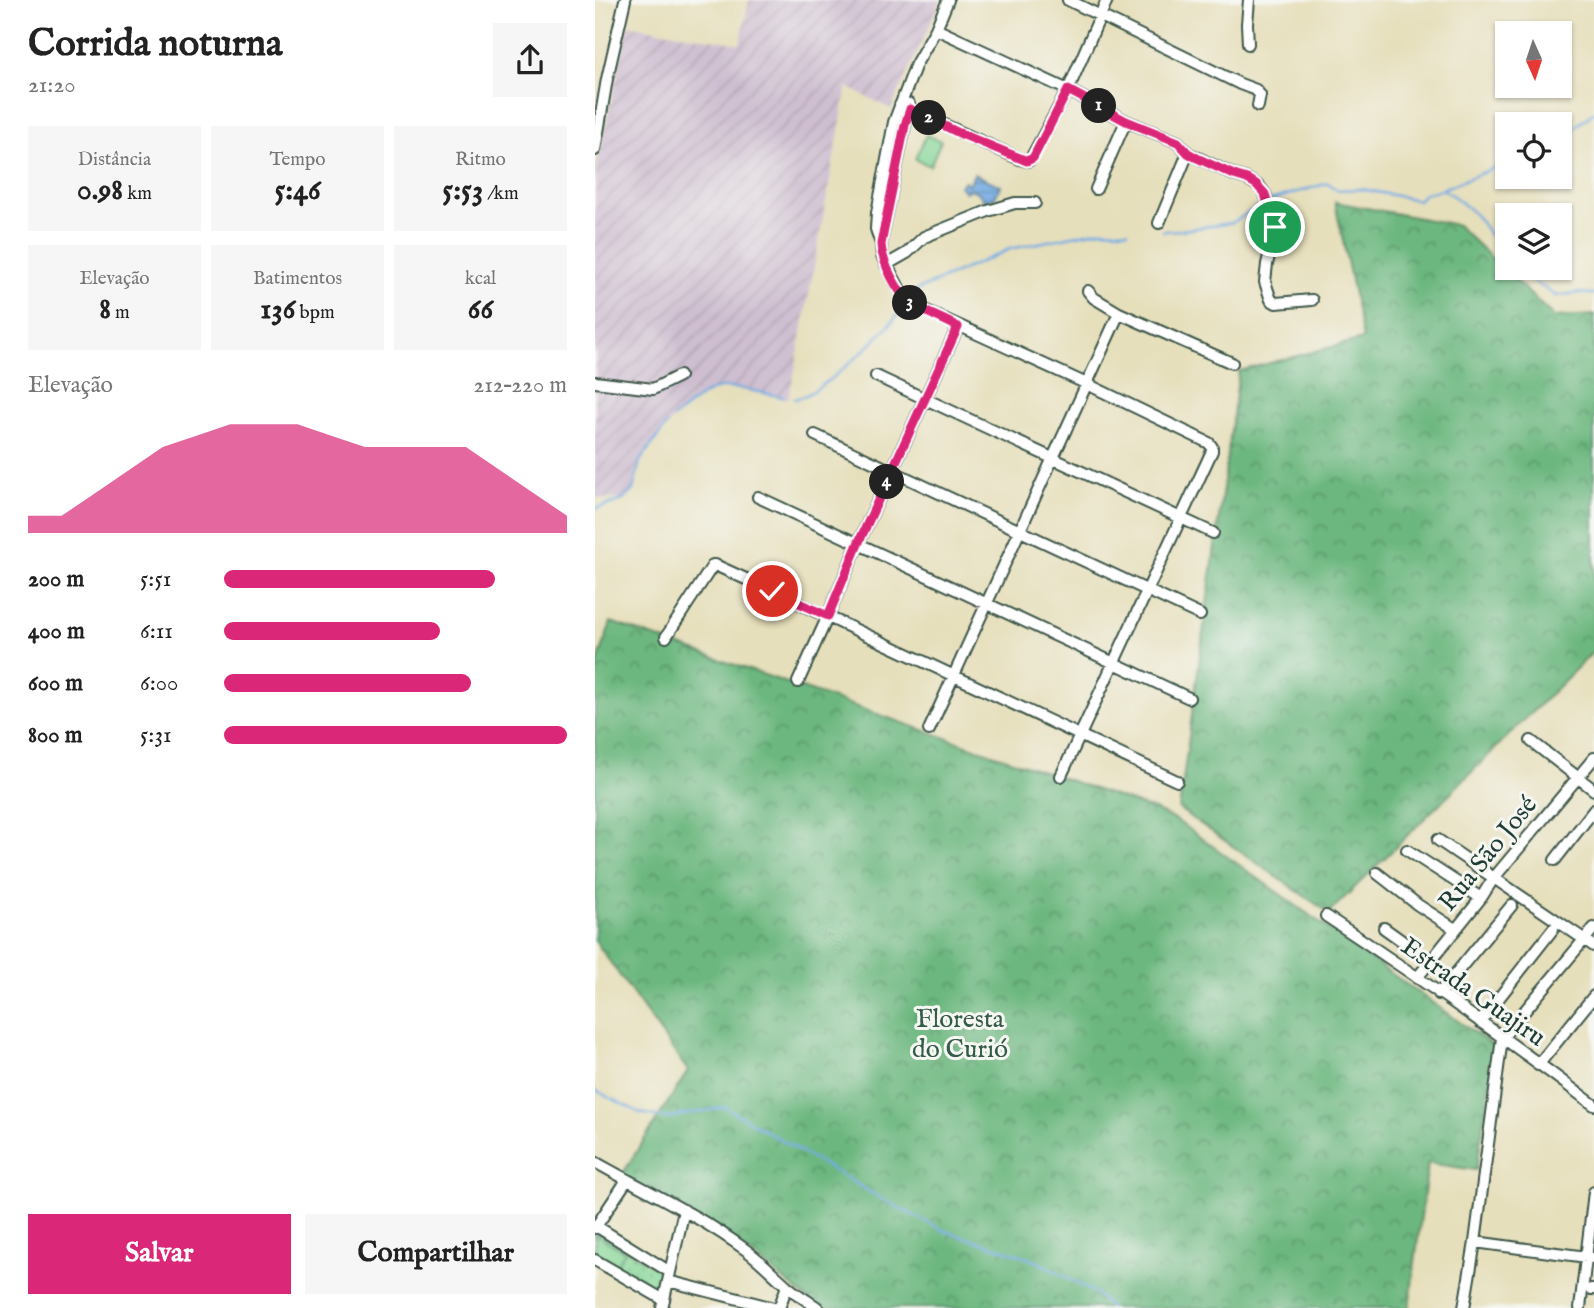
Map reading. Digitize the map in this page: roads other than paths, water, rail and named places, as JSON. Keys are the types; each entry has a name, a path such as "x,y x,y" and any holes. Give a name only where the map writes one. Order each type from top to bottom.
{"street":[{"path":"595,149 625,0"},
{"path":"948,0 936,29 916,64 905,92 905,107 894,122 877,213 876,229 882,256 897,285 911,303 958,327 1087,384 1211,446 1212,451 1061,776"},
{"path":"1068,0 1256,90 1260,95 1258,106"},
{"path":"905,107 1020,159 1027,161 1033,158 1068,90 1107,0"},
{"path":"1248,44 1249,0"},
{"path":"936,29 1068,90 1126,121 1178,142 1188,153 1247,179 1262,189 1275,227 1265,276 1271,300 1276,303 1312,300"},
{"path":"595,77 607,79"},
{"path":"1095,189 1126,121"},
{"path":"1159,223 1188,153"},
{"path":"886,265 907,253 925,237 988,211 1015,203 1035,203"},
{"path":"1088,291 1094,298 1119,313 1232,363"},
{"path":"929,730 1119,313"},
{"path":"798,682 958,327"},
{"path":"595,382 653,389 678,376"},
{"path":"876,376 1213,533"},
{"path":"815,435 1201,615"},
{"path":"758,497 1189,698"},
{"path":"666,637 713,565 828,616 1177,781"},
{"path":"1531,741 1594,790"},
{"name":"Rua São José","path":"1417,978 1493,879 1594,758"},
{"path":"1555,860 1594,810"},
{"path":"1438,840 1589,942"},
{"path":"1407,850 1481,898"},
{"path":"1377,873 1455,929"},
{"path":"1439,994 1512,905"},
{"name":"Estrada Guajiru","path":"1326,916 1480,1021 1594,1105"},
{"path":"1384,928 1430,961"},
{"path":"1464,1308 1503,1038 1524,1010 1589,942 1594,928"},
{"path":"1480,1021 1553,929"},
{"path":"1538,1065 1594,996"},
{"path":"595,1163 684,1210 746,1249 787,1286 818,1308"},
{"path":"627,1180 595,1227 669,1277 777,1308 787,1286"},
{"path":"1580,1308 1590,1258 1594,1192"},
{"path":"595,1260 663,1304 684,1210"},
{"path":"1475,1242 1590,1258"}],"water":[{"path":"974,174 1001,186 994,198 984,201 979,193 971,189 965,192 960,186 965,181 969,185"}],"waterway":[{"path":"1572,130 1594,112"},
{"path":"1271,200 1328,183 1337,190 1361,189 1418,200 1424,194 1495,168"},
{"path":"1442,189 1469,209 1495,241"},
{"path":"1163,231 1232,223 1265,202"},
{"path":"915,291 1010,249 1101,230 1128,231"},
{"path":"1532,280 1556,296 1594,294"},
{"path":"794,399 818,388 863,351 899,313 904,302"},
{"path":"673,418 698,398 715,389 739,389 783,397"},
{"path":"595,509 623,500 633,490 640,461 667,424"},
{"path":"595,1090 640,1113 667,1118 725,1107 887,1202 945,1231 1040,1263 1095,1293 1110,1308"}],"park label":[{"name":"Floresta do Curió","path":"960,1033"}]}
